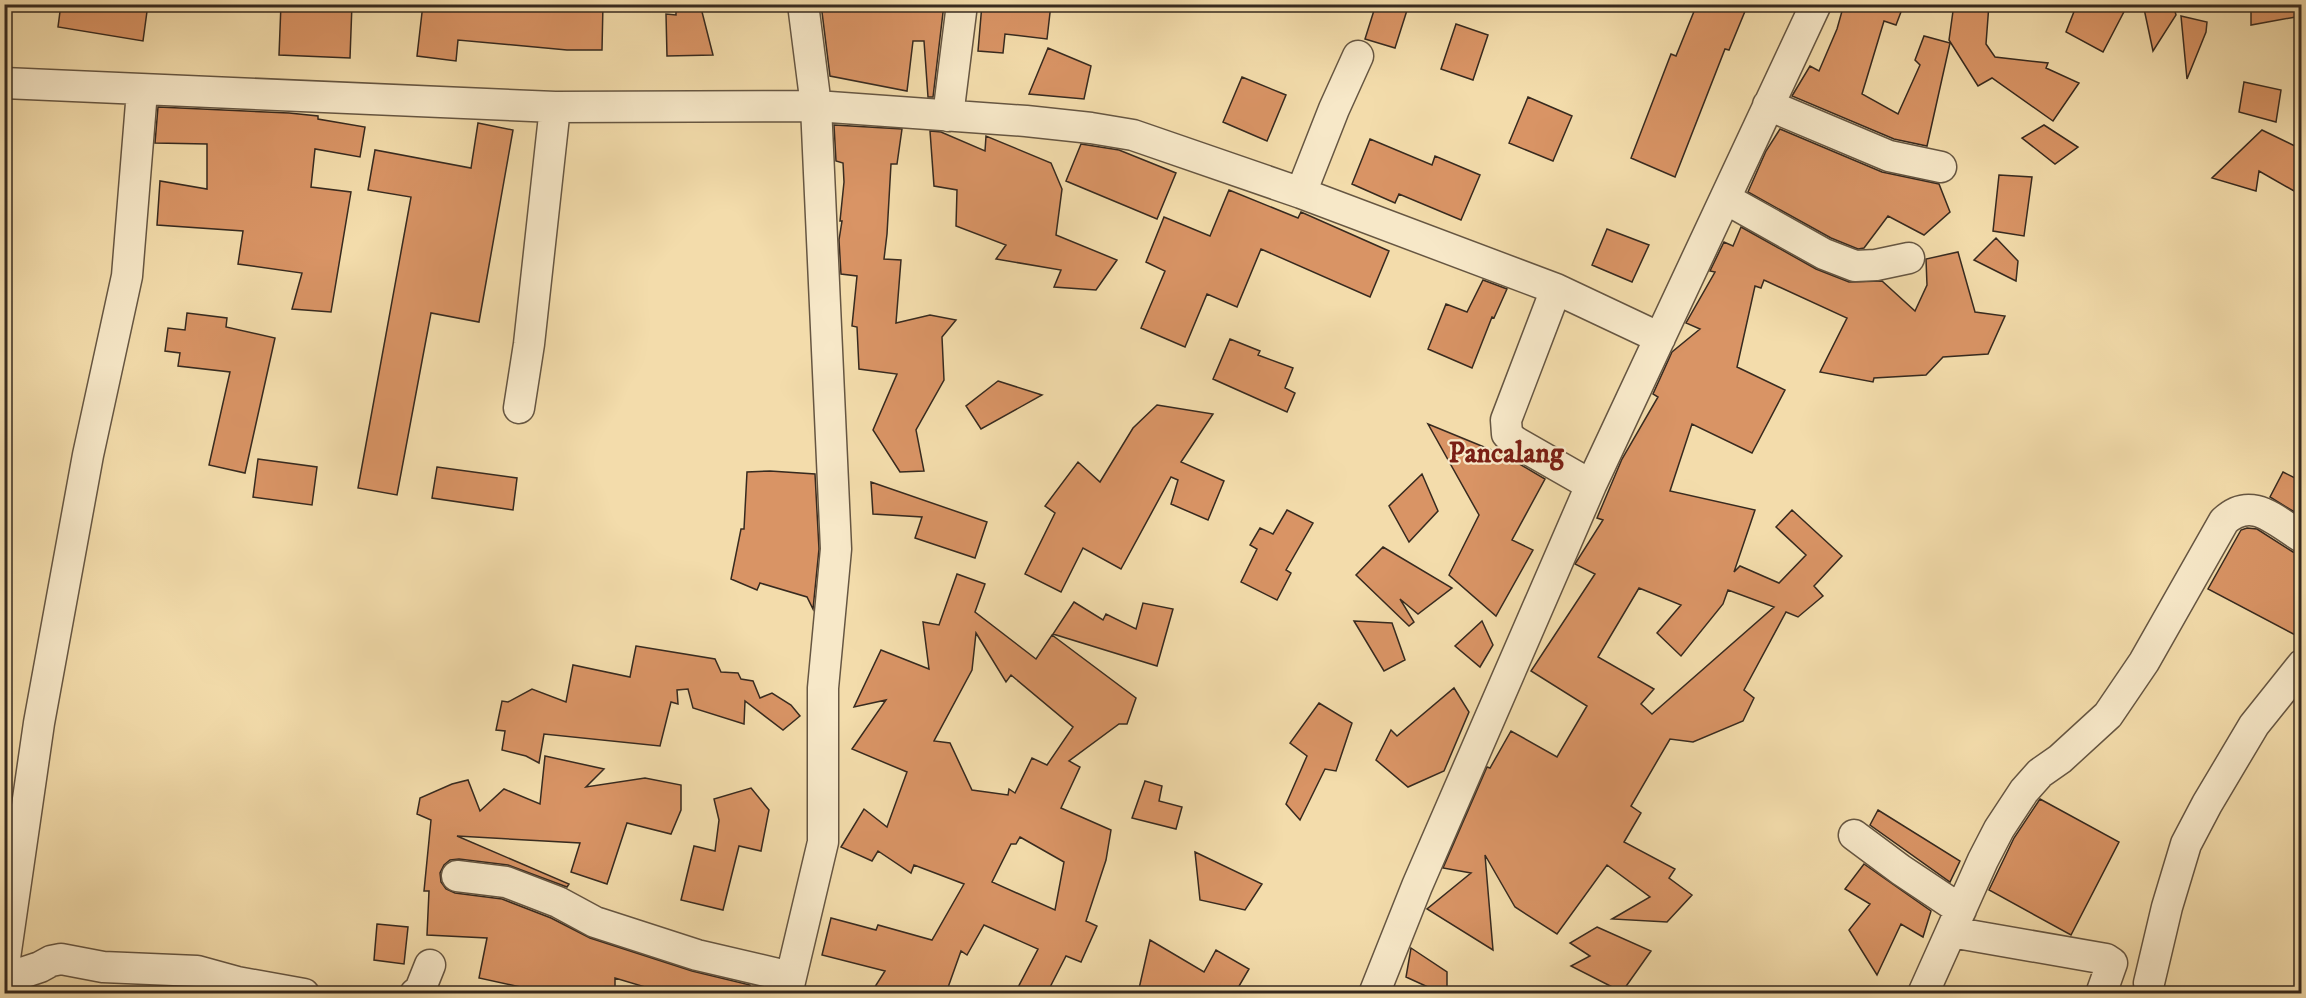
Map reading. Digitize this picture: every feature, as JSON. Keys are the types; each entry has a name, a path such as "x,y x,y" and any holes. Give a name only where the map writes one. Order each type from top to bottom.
{"street":[{"path":"457,876 506,882 558,902 595,921 789,985 823,842 823,688 836,549 816,106 803,4"},
{"path":"948,116 962,4"},
{"path":"1374,993 1417,886 1591,484 1816,4"},
{"path":"1301,193 1358,56"},
{"path":"4,83 142,91 555,107 816,106 1026,121 1133,135 1301,193 1556,289 1660,338"},
{"path":"4,965 39,723 88,455 127,276 142,91"},
{"path":"1768,105 1889,156 1941,167"},
{"path":"519,408 529,344 555,107"},
{"path":"1726,199 1824,254 1855,266 1876,266 1909,258"},
{"path":"1556,289 1506,420 1507,434 1514,441 1591,484"},
{"path":"1923,993 1983,860 2024,791 2040,773 2060,759 2108,715 2144,662 2224,521 2233,512 2246,508 2257,510 2301,537"},
{"path":"1854,835 1900,870 1956,921 2106,958 2157,988 2167,907 2186,844 2254,725 2301,665"},
{"path":"4,979 62,959 103,967 196,970 237,982 304,993"},
{"path":"2101,993 2112,963"},
{"path":"415,993 420,990 430,965"}],"building":[{"path":"61,4 148,4 143,41 58,27"},
{"path":"281,4 352,4 350,58 279,55"},
{"path":"423,4 603,4 602,50 567,50 458,40 456,61 417,56"},
{"path":"676,4 700,4 713,55 667,56 666,14 676,15"},
{"path":"821,4 944,4 933,97 928,97 924,41 913,41 907,91 830,76"},
{"path":"982,4 1051,4 1047,39 1005,34 1003,53 978,51"},
{"path":"1376,4 1409,4 1395,48 1365,39"},
{"path":"1697,4 1748,4 1729,50 1725,49 1675,177 1631,158 1671,54 1676,56"},
{"path":"1844,4 1904,4 1896,25 1884,21 1862,94 1898,114 1920,65 1915,60 1924,36 1950,43 1927,146 1894,139 1792,96 1810,66 1819,71 1837,29"},
{"path":"1954,4 1989,4 1986,44 1995,57 2048,63 2046,68 2079,83 2053,121 1992,78 1978,86 1949,40"},
{"path":"2077,4 2128,4 2103,52 2066,32"},
{"path":"2143,4 2173,4 2176,15 2153,51"},
{"path":"2251,4 2301,4 2301,16 2251,25"},
{"path":"2181,16 2207,22 2206,32 2187,79"},
{"path":"1456,24 1488,35 1473,80 1441,69"},
{"path":"1048,48 1091,66 1084,99 1029,94"},
{"path":"1242,77 1286,95 1267,141 1223,122"},
{"path":"2244,82 2281,90 2276,122 2239,112"},
{"path":"1528,97 1572,116 1553,161 1509,143"},
{"path":"158,107 289,113 318,116 318,119 365,127 360,157 315,149 311,187 351,192 331,312 292,309 302,273 238,264 243,231 157,225 160,181 207,189 207,144 155,143"},
{"path":"478,123 513,130 479,322 431,313 397,495 358,488 411,197 368,190 375,150 471,168"},
{"path":"834,125 902,129 897,164 891,164 884,259 901,260 896,323 930,315 956,320 942,337 944,380 916,430 924,471 900,472 873,430 897,374 859,369 857,327 852,326 857,276 841,274 839,240 844,182 843,163 836,161"},
{"path":"2044,125 2078,147 2055,164 2022,138"},
{"path":"1780,129 1882,172 1939,184 1950,212 1924,235 1888,216 1864,248 1858,249 1831,238 1748,192 1766,151"},
{"path":"2262,130 2301,149 2301,195 2259,171 2256,191 2212,178"},
{"path":"930,131 941,132 985,151 986,136 1051,163 1062,189 1056,235 1117,260 1096,290 1054,287 1061,270 996,259 1006,245 956,226 957,190 934,186"},
{"path":"1370,139 1432,165 1435,156 1480,175 1461,220 1399,194 1395,203 1352,184"},
{"path":"1081,144 1119,150 1176,173 1157,219 1066,181"},
{"path":"1999,175 2032,177 2024,236 1993,231"},
{"path":"1229,190 1298,218 1301,212 1389,251 1370,297 1261,249 1237,307 1207,294 1185,347 1141,328 1165,271 1146,262 1164,217 1210,236"},
{"path":"1741,227 1816,269 1849,282 1882,281 1915,311 1927,285 1926,259 1958,252 1975,312 2005,316 1988,354 1943,357 1926,375 1874,378 1873,382 1820,372 1847,318 1764,280 1761,288 1755,286 1737,367 1785,390 1752,453 1692,424 1670,491 1755,510 1734,572 1740,566 1779,583 1806,555 1776,527 1792,510 1842,556 1814,586 1823,596 1798,617 1786,612 1744,690 1754,698 1743,721 1693,742 1670,739 1631,806 1641,813 1624,842 1675,869 1669,878 1692,895 1667,922 1612,919 1650,897 1607,865 1557,934 1515,907 1485,855 1493,950 1427,909 1471,873 1443,868 1487,767 1490,768 1511,731 1557,757 1587,706 1531,671 1595,574 1575,564 1603,520 1597,518 1622,459 1658,397 1653,394 1672,352 1700,329 1686,323 1715,272 1710,271 1724,242 1733,246","holes":["1639,588 1681,605 1657,633 1681,656 1723,604 1728,590 1774,607 1652,714 1641,704 1654,689 1598,657"]},
{"path":"1607,229 1649,245 1632,282 1592,265"},
{"path":"1996,238 2018,261 2016,281 1974,260"},
{"path":"1483,280 1507,289 1494,318 1492,317 1472,368 1428,349 1446,304 1467,312"},
{"path":"187,313 227,318 226,327 275,338 245,473 209,465 230,372 178,366 180,353 165,351 168,328 185,330"},
{"path":"1230,339 1260,351 1258,355 1293,368 1285,388 1295,393 1287,412 1213,379"},
{"path":"998,381 1042,395 981,429 966,406"},
{"path":"1157,405 1213,414 1181,462 1224,481 1208,520 1171,504 1178,480 1171,477 1121,569 1083,548 1061,592 1025,574 1055,513 1045,506 1078,462 1100,482 1133,428"},
{"path":"1428,424 1506,456 1545,479 1512,540 1533,550 1496,616 1449,575 1479,515"},
{"path":"258,459 317,467 312,505 253,497"},
{"path":"437,467 517,478 513,510 432,498"},
{"path":"747,472 815,474 819,549 813,609 807,597 760,583 757,590 731,579 741,529 744,529"},
{"path":"2283,472 2301,481 2301,516 2270,497"},
{"path":"1422,474 1438,511 1409,542 1389,506"},
{"path":"871,482 987,522 975,558 915,538 922,517 873,514"},
{"path":"1287,510 1313,523 1286,570 1291,573 1277,600 1241,582 1257,549 1250,545 1260,528 1273,534"},
{"path":"2257,529 2293,552 2301,554 2301,638 2208,589 2241,530"},
{"path":"1383,547 1452,588 1418,614 1400,599 1414,622 1409,626 1356,575"},
{"path":"957,574 985,584 975,612 1036,659 1052,635 1136,698 1127,724 1119,724 1069,761 1080,767 1061,808 1111,830 1106,860 1086,921 1097,926 1081,962 1066,956 1047,993 1015,993 1038,949 984,925 967,955 961,951 946,993 871,993 885,971 822,955 831,918 876,930 878,925 932,940 964,884 914,865 911,873 878,851 872,861 841,847 864,809 887,827 907,772 852,749 886,700 854,707 881,650 929,669 923,622 939,625","holes":["976,633 1006,682 1011,675 1073,727 1047,765 1032,758 1015,793 1009,789 1008,795 972,790 950,743 934,741 972,670","1020,837 1064,862 1055,910 992,882 1011,844 1016,844"]},
{"path":"1074,602 1103,620 1106,614 1136,629 1143,603 1173,609 1157,666 1053,634"},
{"path":"1354,621 1392,623 1405,660 1384,671"},
{"path":"1482,621 1493,645 1480,667 1455,646"},
{"path":"636,646 715,659 721,672 738,673 741,679 753,681 760,698 772,693 791,705 800,716 783,730 745,701 744,724 693,708 688,689 677,690 678,704 671,702 660,746 544,734 539,763 526,756 502,750 505,731 496,730 502,701 508,702 532,689 566,702 573,665 630,677"},
{"path":"1454,688 1469,712 1444,771 1408,787 1376,760 1391,730 1397,736"},
{"path":"1319,703 1352,723 1336,771 1325,769 1300,820 1286,804 1307,756 1290,743"},
{"path":"545,756 604,769 586,787 645,778 681,785 681,810 671,834 627,823 607,884 571,872 580,843 457,836 569,884 567,887 508,865 459,859 450,860 440,873 441,882 446,889 455,893 502,899 551,918 590,938 692,971 750,985 749,993 653,993 652,989 615,978 615,993 556,993 535,988 534,990 479,978 487,938 427,935 429,891 424,891 431,820 417,814 420,798 452,784 468,780 480,811 504,789 540,804"},
{"path":"1145,781 1162,786 1159,801 1182,807 1176,829 1132,818"},
{"path":"751,788 769,810 761,851 739,846 723,910 681,900 694,846 715,851 719,820 714,799"},
{"path":"2040,799 2119,842 2071,935 1989,890 2014,838"},
{"path":"1878,810 1960,861 1950,882 1870,825"},
{"path":"1195,852 1262,884 1245,910 1200,900"},
{"path":"1864,864 1931,911 1923,937 1901,924 1877,975 1849,930 1870,904 1845,889"},
{"path":"377,924 408,927 404,964 374,960"},
{"path":"1597,927 1651,951 1622,992 1571,966 1590,956 1570,943"},
{"path":"1150,940 1204,972 1216,950 1249,969 1235,993 1138,993"},
{"path":"1411,948 1447,972 1447,993 1441,993 1406,977"}],"district":[{"name":"Pancalang","path":"1506,452"}]}
